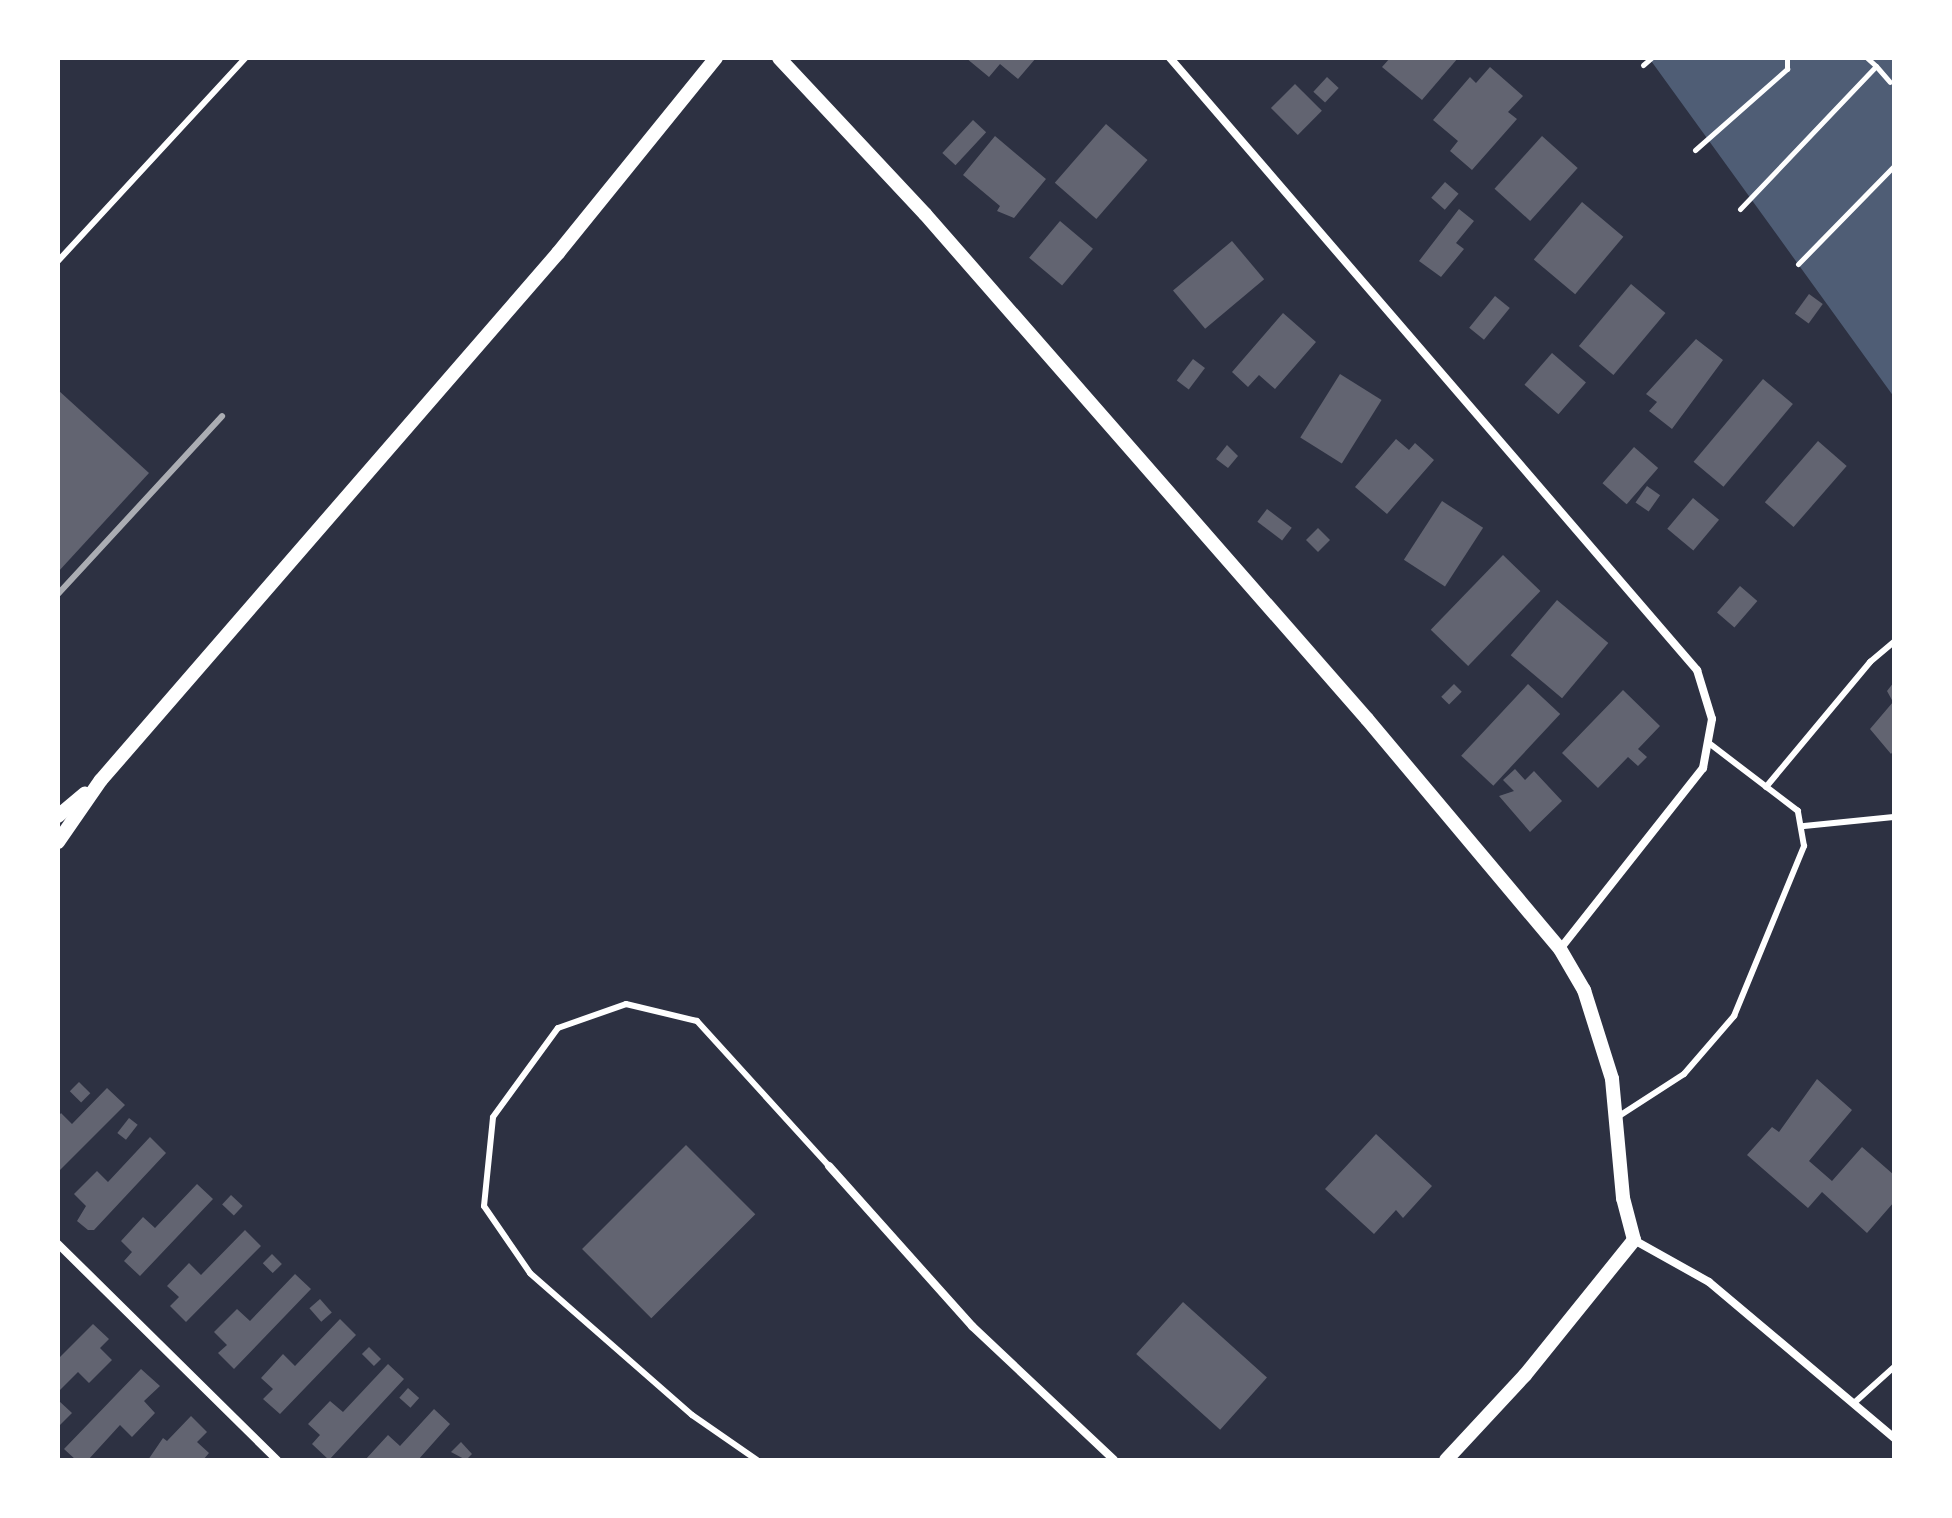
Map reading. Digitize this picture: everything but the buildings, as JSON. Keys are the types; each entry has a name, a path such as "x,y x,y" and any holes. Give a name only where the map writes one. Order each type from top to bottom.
{"street":[{"path":"58,842 101,780 558,253 716,58"},
{"path":"779,58 1122,438 1560,949 1596,1020 1612,1079 1623,1198 1634,1240 1709,1282 1894,1438"},
{"path":"1170,58 1684,649 1706,692 1710,744 1689,791 1560,949"},
{"path":"58,816 101,780"},
{"path":"829,1166 972,1326 1114,1460"},
{"path":"1446,1460 1525,1375 1634,1240"},
{"path":"58,1244 277,1460"}],"lane":[{"path":"58,261 245,58"},
{"path":"1766,787 1870,662 1894,642"},
{"path":"1616,1118 1684,1074 1734,1016 1804,846 1804,826 1798,811 1710,744"},
{"path":"1804,826 1894,817"},
{"path":"757,1460 692,1415 530,1273 484,1206 493,1117 558,1028 626,1004 697,1021 829,1166"},
{"path":"1854,1403 1894,1367"}],"path":[{"path":"1643,65 1651,58"},
{"path":"1695,150 1787,69 1787,58"},
{"path":"1867,58 1890,82"},
{"path":"1740,209 1876,66"},
{"path":"1798,264 1894,166"}],"water":[{"path":"1649,58 1894,58 1894,397 1798,264"}],"railway":[{"path":"58,594 222,416"}]}
